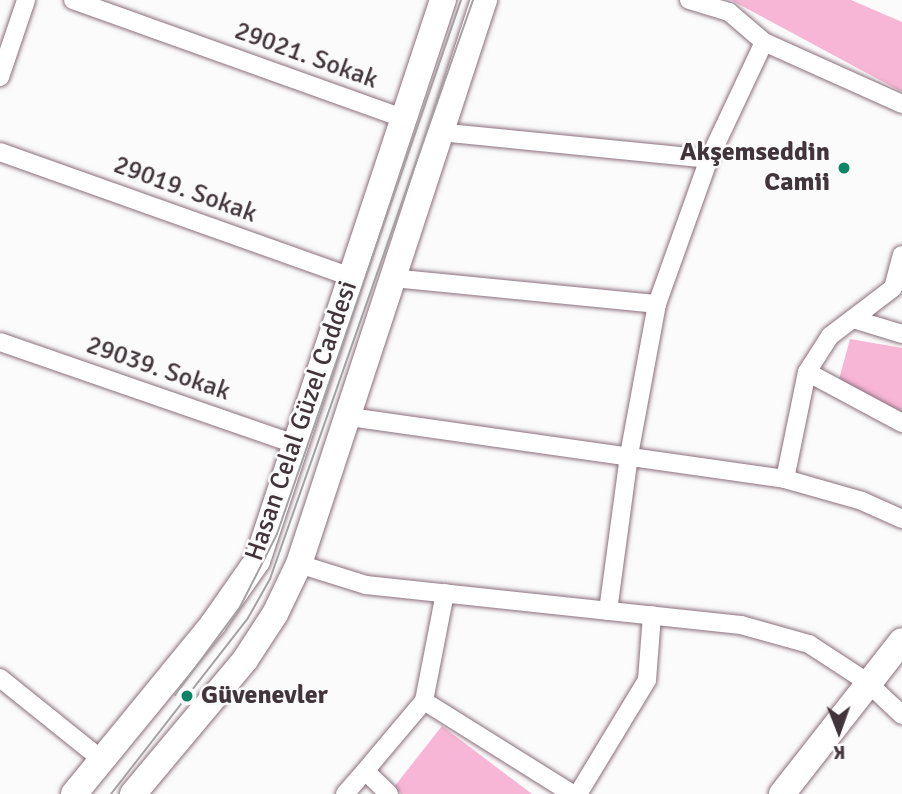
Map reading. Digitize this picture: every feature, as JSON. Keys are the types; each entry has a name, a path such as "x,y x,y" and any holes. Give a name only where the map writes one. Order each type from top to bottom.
{"main road":[{"name":"Hasan Celal Güzel Caddesi","path":"74,794 213,624 257,561 298,445 402,118 443,0"},
{"name":"Hasan Celal Güzel Caddesi","path":"133,794 245,660 275,614 299,564 350,417 392,278 484,0"},
{"path":"782,794 902,640"}],"street":[{"path":"0,77 26,0"},
{"name":"29021. Sokak","path":"73,0 402,118"},
{"path":"689,0 729,12 764,42 902,104"},
{"path":"608,611 629,455 657,304 709,159 764,42"},
{"path":"439,132 709,159"},
{"name":"29019. Sokak","path":"0,152 352,277"},
{"path":"785,479 807,372 830,336 893,288 902,256"},
{"path":"392,278 657,304"},
{"path":"853,319 902,334"},
{"name":"29039. Sokak","path":"0,342 298,445"},
{"path":"807,372 902,423"},
{"path":"350,417 785,479 862,501 902,519"},
{"path":"299,564 366,584 741,625 809,644 867,682 902,715"},
{"path":"345,794 424,701 445,593"},
{"path":"578,794 647,680 652,615"},
{"path":"0,678 103,760"},
{"path":"424,701 572,794"},
{"path":"365,771 389,794"}],"shaded area":[{"path":"731,0 851,0 902,22 902,92"},
{"path":"850,339 902,348 902,415 838,383"},
{"path":"442,726 532,794 401,794 394,787"}],"tram line":[{"path":"175,695 240,607 277,534 461,0"},
{"path":"111,794 248,618 270,579 473,0"}],"place":[{"name":"Akşemseddin Camii","path":"844,168"},
{"name":"Güvenevler","path":"187,696"}]}
